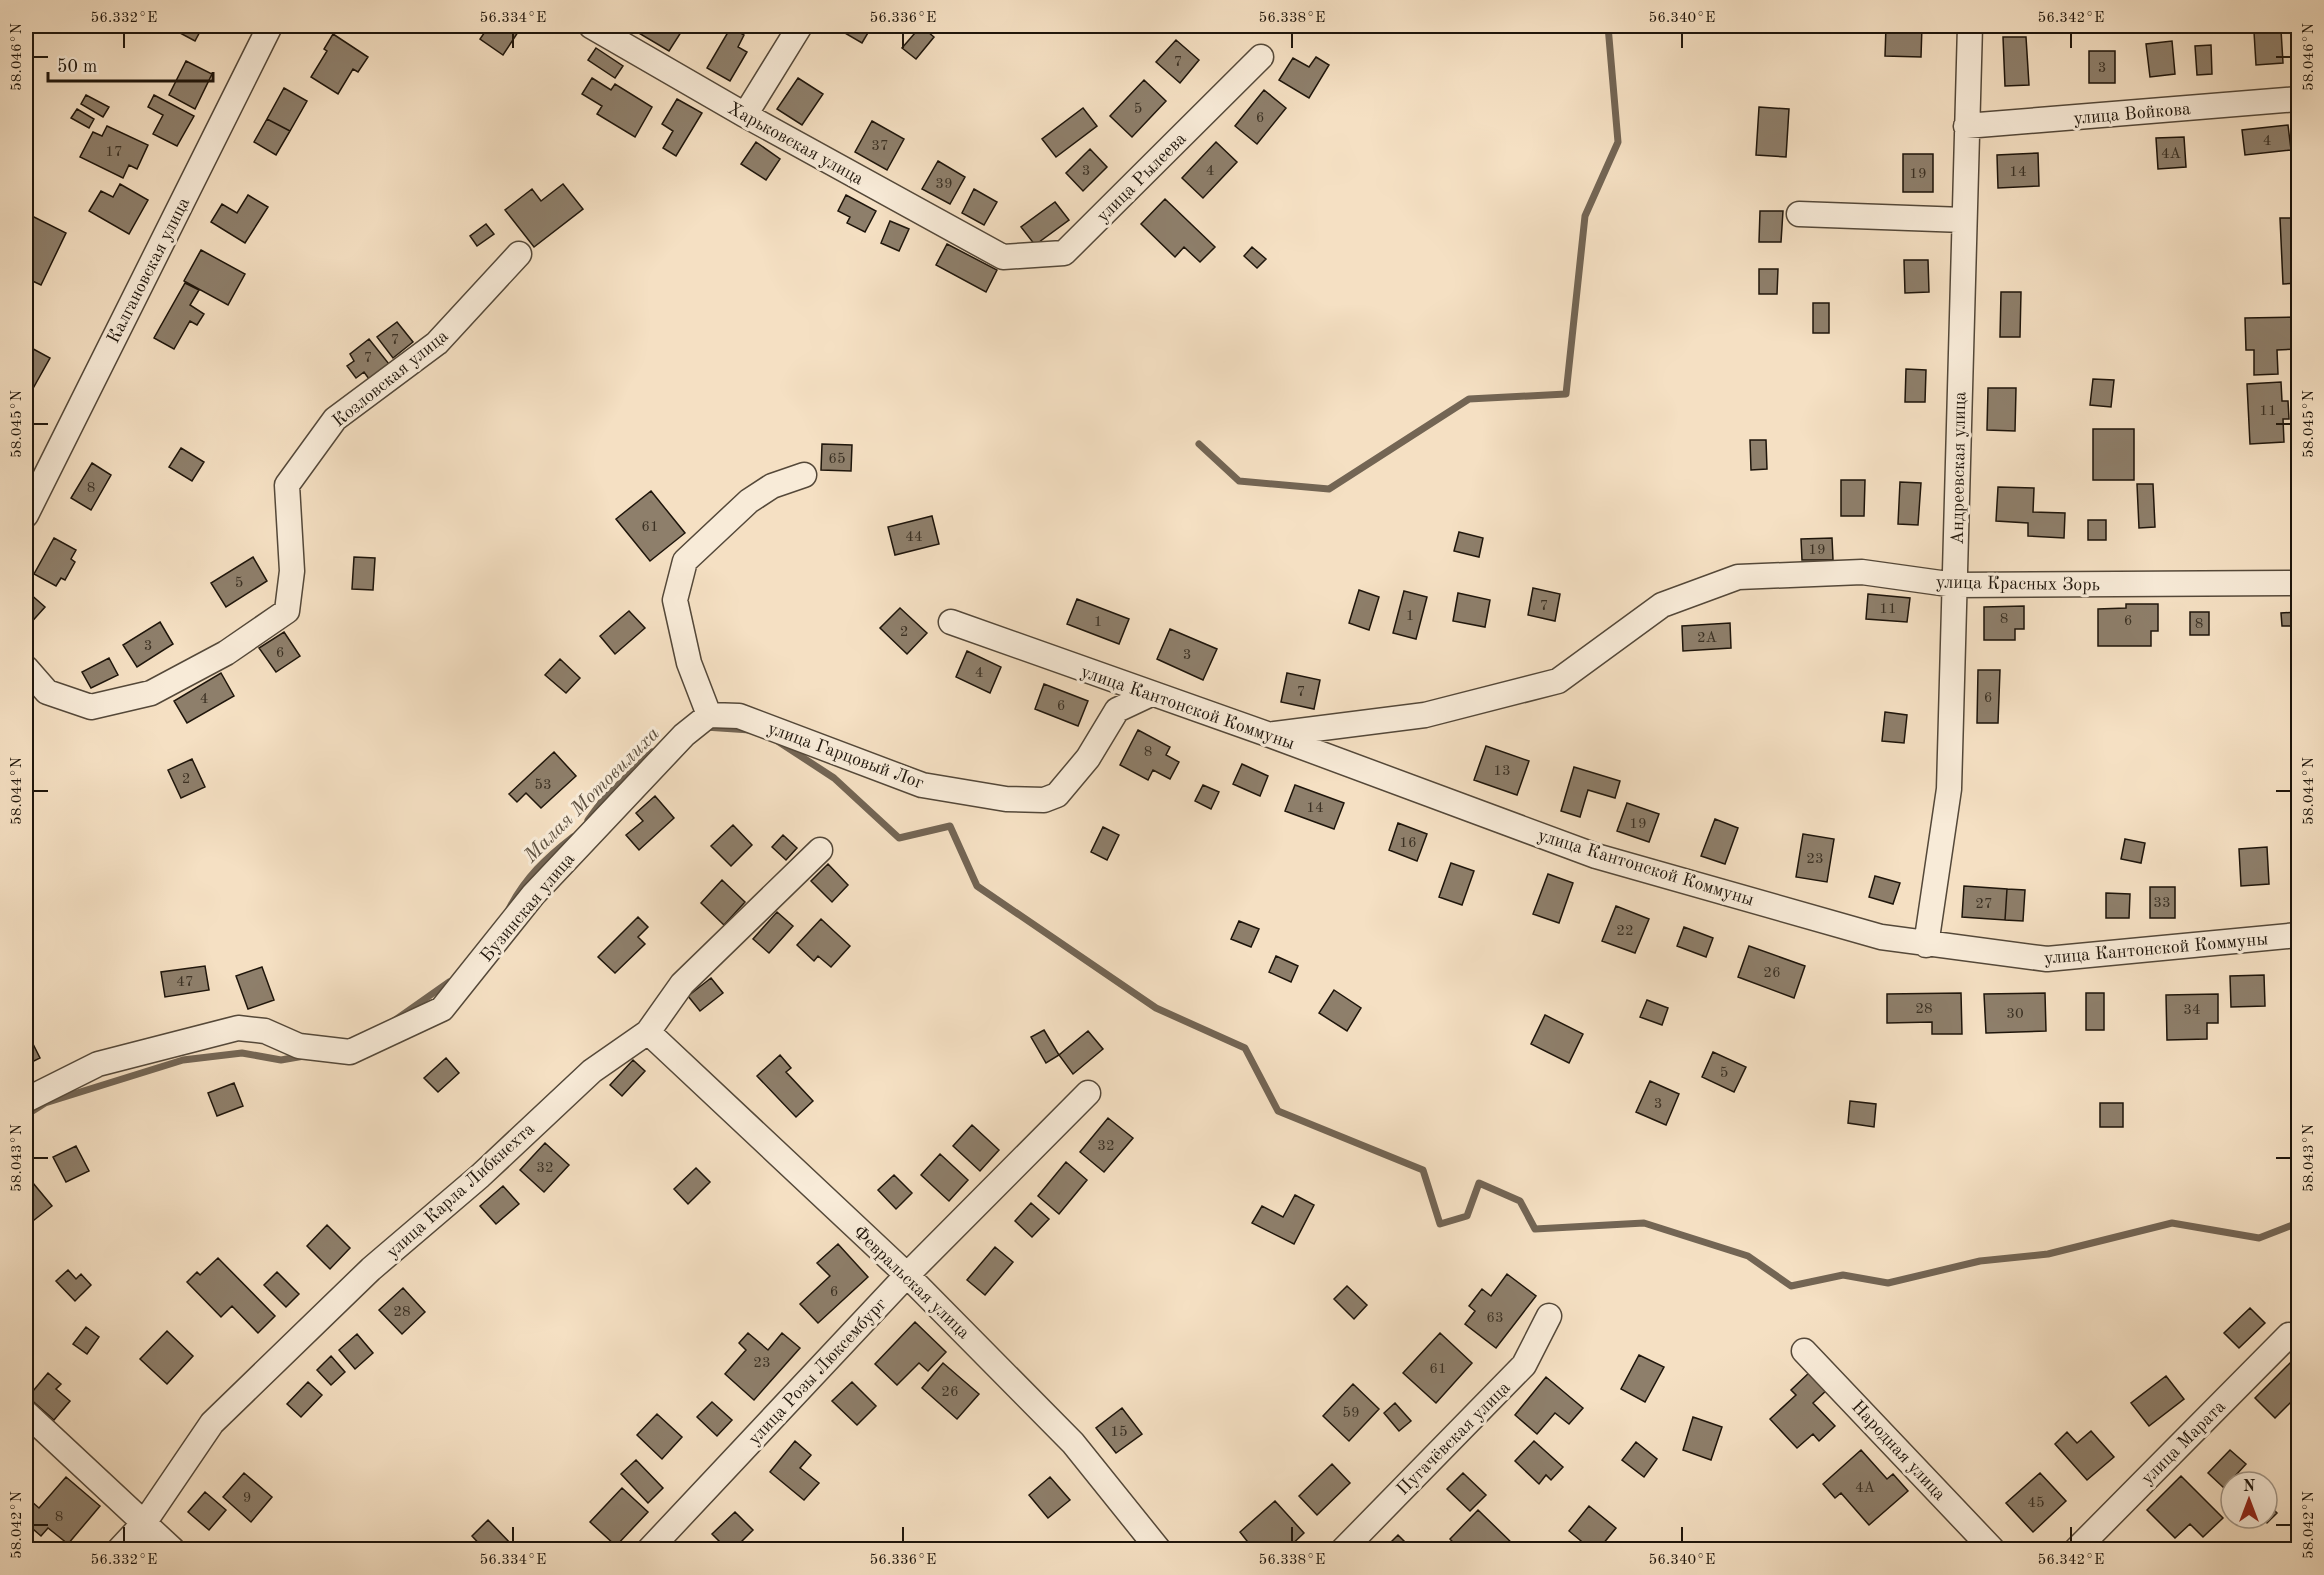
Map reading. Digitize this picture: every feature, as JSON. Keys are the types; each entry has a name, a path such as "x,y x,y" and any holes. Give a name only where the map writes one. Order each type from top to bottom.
{"street":[{"name":"Калгановская улица","path":"26,515 270,26"},
{"name":"Харьковская улица","path":"591,26 745,115 1003,257"},
{"path":"745,115 800,26"},
{"name":"Андреевская улица","path":"1926,945 1949,789 1970,26"},
{"name":"улица Рылеева","path":"1003,257 1064,253 1261,57"},
{"name":"улица Войкова","path":"1966,126 2298,99"},
{"path":"1799,214 1964,220"},
{"name":"Козловская улица","path":"26,668 47,692 91,707 151,693 226,653 287,611 292,571 287,485 335,419 437,343 519,254"},
{"path":"709,715 689,663 675,600 685,561 750,501 772,486 804,476"},
{"name":"улица Красных Зорь","path":"1270,735 1425,715 1558,681 1662,605 1738,577 1862,572 1955,585 2298,583"},
{"name":"улица Кантонской Коммуны","path":"951,622 1270,735 1596,856 1881,938 2046,960 2298,935"},
{"name":"улица Гарцовый Лог","path":"709,715 739,716 922,785 1006,799 1044,800 1057,795 1088,758 1117,710 1151,694"},
{"name":"Бузинская улица","path":"26,1100 98,1064 238,1028 265,1031 299,1046 351,1052 442,1009 533,895 684,735 709,715"},
{"name":"улица Карла Либкнехта","path":"119,1550 144,1523 212,1423 371,1269 480,1176 592,1071 648,1032 682,984 820,850"},
{"name":"Февральская улица","path":"648,1032 907,1275 1073,1443 1158,1550"},
{"name":"улица Розы Люксембург","path":"650,1550 907,1275 1089,1093"},
{"name":"Пугачёвская улица","path":"1343,1550 1524,1365 1549,1316"},
{"name":"улица Марата","path":"2076,1550 2289,1335"},
{"name":"Народная улица","path":"1804,1351 1993,1550"},
{"path":"26,1413 173,1550"}],"building":[{"path":"167,26 203,26 195,41"},
{"path":"489,26 522,26 503,55 480,39"},
{"path":"627,26 685,26 669,51"},
{"path":"840,26 872,26 862,43 838,29"},
{"path":"921,26 934,37 916,59 902,48"},
{"path":"1886,26 1922,26 1921,57 1885,56"},
{"path":"731,27 744,35 738,47 747,52 730,81 707,68"},
{"path":"2281,30 2283,63 2256,65 2254,32"},
{"path":"333,34 368,57 358,72 353,69 338,94 311,77 327,51 324,49"},
{"path":"2003,37 2026,37 2029,85 2005,86"},
{"path":"1176,40 1199,60 1180,83 1156,62"},
{"path":"2172,41 2175,74 2150,77 2146,44"},
{"path":"2211,45 2212,74 2197,75 2195,46"},
{"path":"596,48 623,66 615,78 588,60"},
{"path":"2089,51 2115,51 2115,83 2089,83"},
{"path":"1316,57 1329,65 1309,98 1279,80 1293,58 1309,67"},
{"path":"186,61 212,74 195,109 169,95"},
{"path":"592,78 611,90 615,84 652,107 635,137 597,114 602,106 582,94"},
{"path":"798,78 823,94 802,125 777,109"},
{"path":"1144,80 1166,101 1132,137 1110,116"},
{"path":"284,88 307,101 290,131 267,119"},
{"path":"1264,90 1286,108 1257,144 1235,126"},
{"path":"86,95 109,107 103,117 81,104"},
{"path":"154,95 194,116 177,146 153,134 163,115 148,107"},
{"path":"677,99 702,113 676,156 663,148 673,131 662,124"},
{"path":"1759,107 1789,109 1786,157 1756,155"},
{"path":"1083,108 1097,126 1056,157 1042,139"},
{"path":"77,109 94,119 89,128 71,118"},
{"path":"267,119 290,131 276,155 254,142"},
{"path":"872,121 904,139 887,170 855,152"},
{"path":"2288,125 2291,150 2245,155 2242,130"},
{"path":"107,126 148,145 137,169 129,165 123,178 80,157 93,132 102,136"},
{"path":"2184,137 2186,167 2158,169 2156,138"},
{"path":"756,142 780,159 766,180 741,164"},
{"path":"1216,142 1237,162 1203,198 1182,178"},
{"path":"1090,149 1107,167 1083,191 1066,173"},
{"path":"2038,153 2039,186 1998,188 1997,155"},
{"path":"1903,154 1933,154 1933,192 1903,192"},
{"path":"938,161 965,177 950,204 922,189"},
{"path":"120,184 148,200 129,234 89,211 101,191 113,197"},
{"path":"563,184 583,209 534,247 505,210 532,189 541,201"},
{"path":"974,189 997,202 984,225 962,213"},
{"path":"248,195 268,207 245,243 211,222 222,204 237,213"},
{"path":"846,195 876,211 865,232 847,223 850,217 838,211"},
{"path":"1165,199 1215,247 1200,262 1184,247 1175,257 1141,224"},
{"path":"1055,202 1069,220 1035,245 1021,227"},
{"path":"1760,211 1783,211 1781,242 1759,242"},
{"path":"28,214 66,233 41,285 26,278 26,218"},
{"path":"2280,218 2298,218 2298,283 2283,284"},
{"path":"890,221 909,229 899,251 881,243"},
{"path":"486,224 494,234 477,246 470,236"},
{"path":"947,244 997,270 986,292 936,265"},
{"path":"1252,247 1266,259 1257,268 1244,256"},
{"path":"201,250 245,274 228,305 184,281"},
{"path":"1904,260 1928,260 1929,292 1905,293"},
{"path":"1759,269 1778,269 1777,294 1759,294"},
{"path":"185,283 199,290 190,305 204,314 197,325 190,321 174,349 154,338"},
{"path":"2001,292 2021,292 2020,337 2000,337"},
{"path":"1813,303 1829,303 1829,333 1813,333"},
{"path":"2297,317 2298,349 2277,350 2278,374 2254,375 2254,350 2246,350 2245,318"},
{"path":"397,322 413,342 393,358 377,337"},
{"path":"369,339 389,364 369,379 364,372 356,378 347,366 354,361 350,354"},
{"path":"26,345 50,358 31,392 26,389"},
{"path":"1906,369 1926,370 1925,402 1905,402"},
{"path":"2093,379 2114,380 2111,407 2090,405"},
{"path":"2281,382 2282,401 2288,401 2289,419 2283,419 2284,442 2250,444 2247,384"},
{"path":"1988,388 2016,388 2015,431 1987,430"},
{"path":"2093,429 2134,429 2134,480 2093,480"},
{"path":"1750,440 1766,440 1767,469 1751,470"},
{"path":"822,444 852,445 851,471 821,470"},
{"path":"181,448 204,462 192,481 169,467"},
{"path":"92,463 111,475 91,510 71,498"},
{"path":"1841,480 1865,480 1864,516 1841,516"},
{"path":"1900,482 1921,483 1918,525 1898,524"},
{"path":"2137,484 2153,484 2155,527 2139,528"},
{"path":"1998,487 2034,488 2033,512 2065,513 2064,538 2028,536 2028,523 1996,521"},
{"path":"651,491 685,533 650,561 616,519"},
{"path":"2292,494 2298,494 2298,515 2294,516"},
{"path":"932,516 939,544 895,555 888,527"},
{"path":"2088,520 2106,520 2106,540 2088,540"},
{"path":"1459,532 1483,538 1479,557 1454,551"},
{"path":"54,538 76,550 71,559 75,562 65,580 61,578 56,586 34,574"},
{"path":"1832,538 1833,560 1802,560 1801,539"},
{"path":"253,557 267,581 226,607 211,583"},
{"path":"354,557 375,558 373,590 352,589"},
{"path":"1533,588 1560,594 1555,621 1528,615"},
{"path":"1359,590 1379,597 1369,630 1349,623"},
{"path":"1404,591 1427,597 1416,639 1393,633"},
{"path":"28,592 45,607 28,626 26,624 26,595"},
{"path":"1458,593 1490,600 1485,627 1453,621"},
{"path":"1868,594 1910,598 1907,622 1866,619"},
{"path":"1077,599 1129,619 1119,644 1067,624"},
{"path":"2126,604 2158,604 2158,631 2151,631 2151,646 2098,646 2098,609 2126,608"},
{"path":"2024,606 2024,629 2015,629 2015,640 1984,640 1984,607"},
{"path":"900,608 927,633 907,654 880,628"},
{"path":"629,611 645,628 615,654 600,636"},
{"path":"2190,612 2209,612 2209,635 2190,635"},
{"path":"2298,612 2298,653 2296,626 2282,626 2281,613"},
{"path":"160,622 173,644 137,667 123,645"},
{"path":"1730,623 1731,648 1683,651 1682,626"},
{"path":"1170,629 1217,649 1203,680 1157,659"},
{"path":"284,632 300,656 276,672 259,648"},
{"path":"967,651 1001,667 990,693 956,677"},
{"path":"109,658 118,675 91,688 82,672"},
{"path":"560,659 580,678 566,693 545,675"},
{"path":"1978,670 2000,670 1998,723 1977,723"},
{"path":"221,673 234,696 187,723 174,701"},
{"path":"1287,673 1320,680 1314,709 1281,702"},
{"path":"1044,684 1088,701 1078,726 1035,709"},
{"path":"1885,712 1907,715 1904,743 1882,741"},
{"path":"1138,730 1170,747 1166,755 1179,762 1170,779 1153,770 1148,780 1120,765"},
{"path":"1486,746 1529,761 1517,795 1474,780"},
{"path":"554,752 576,776 541,808 526,793 517,802 509,794"},
{"path":"192,759 205,787 181,798 168,770"},
{"path":"1242,764 1268,776 1260,796 1233,784"},
{"path":"1574,767 1620,781 1615,798 1588,790 1580,817 1561,811"},
{"path":"1203,785 1219,792 1211,809 1195,801"},
{"path":"1295,785 1344,803 1334,829 1285,811"},
{"path":"655,796 674,818 639,850 626,835 643,821 636,813"},
{"path":"1627,803 1659,814 1649,842 1617,831"},
{"path":"1715,819 1738,828 1725,864 1701,856"},
{"path":"1398,823 1427,834 1417,861 1389,850"},
{"path":"733,825 752,845 731,866 711,846"},
{"path":"1103,827 1119,835 1107,860 1091,852"},
{"path":"1803,834 1834,839 1827,882 1796,877"},
{"path":"783,835 797,848 786,860 772,847"},
{"path":"2125,839 2145,843 2141,863 2121,859"},
{"path":"2267,847 2269,884 2241,886 2239,849"},
{"path":"1451,863 1474,871 1462,905 1439,897"},
{"path":"828,864 848,885 832,902 811,881"},
{"path":"1548,874 1573,883 1559,923 1533,914"},
{"path":"1875,876 1900,883 1893,904 1869,897"},
{"path":"722,880 745,902 724,925 701,903"},
{"path":"1964,886 2007,889 2005,920 1962,917"},
{"path":"2150,887 2175,887 2175,918 2150,918"},
{"path":"2007,889 2025,890 2023,921 2005,920"},
{"path":"2106,893 2130,894 2129,918 2106,918"},
{"path":"1616,906 1649,919 1635,953 1602,941"},
{"path":"777,912 793,926 769,953 753,939"},
{"path":"638,917 648,927 638,937 645,944 615,973 598,957"},
{"path":"821,919 850,946 831,967 818,956 814,961 797,945"},
{"path":"1239,921 1259,929 1251,947 1231,939"},
{"path":"1684,927 1713,938 1706,957 1677,946"},
{"path":"1749,946 1805,966 1794,998 1738,977"},
{"path":"1276,956 1298,966 1291,982 1269,972"},
{"path":"205,966 209,990 165,997 161,972"},
{"path":"262,967 274,1000 248,1009 236,976"},
{"path":"2264,975 2265,1006 2231,1007 2230,976"},
{"path":"711,978 723,993 700,1011 688,996"},
{"path":"1334,990 1361,1008 1347,1031 1319,1013"},
{"path":"1961,993 1962,1034 1932,1034 1932,1022 1887,1023 1887,994"},
{"path":"2045,993 2046,1031 1986,1033 1984,994"},
{"path":"2086,993 2104,993 2104,1030 2086,1030"},
{"path":"2218,994 2218,1023 2207,1023 2207,1039 2167,1040 2166,995"},
{"path":"1647,1000 1668,1008 1662,1025 1640,1017"},
{"path":"1545,1015 1583,1034 1569,1063 1531,1044"},
{"path":"1044,1030 1059,1055 1046,1063 1031,1037"},
{"path":"1088,1031 1103,1049 1073,1074 1059,1055"},
{"path":"28,1034 40,1058 28,1064 26,1035"},
{"path":"1713,1052 1746,1067 1734,1092 1702,1077"},
{"path":"780,1055 791,1068 786,1072 813,1101 796,1117 757,1076"},
{"path":"446,1058 459,1073 438,1092 424,1078"},
{"path":"633,1060 645,1071 622,1096 610,1085"},
{"path":"1650,1081 1679,1094 1666,1125 1636,1112"},
{"path":"234,1083 243,1106 217,1116 208,1093"},
{"path":"1850,1101 1876,1104 1874,1127 1848,1123"},
{"path":"2100,1103 2123,1103 2123,1127 2100,1127"},
{"path":"1108,1118 1133,1138 1104,1172 1080,1152"},
{"path":"972,1125 999,1150 980,1171 953,1146"},
{"path":"545,1143 569,1165 544,1192 520,1170"},
{"path":"76,1146 89,1171 66,1182 53,1157"},
{"path":"940,1154 968,1180 949,1201 921,1175"},
{"path":"1066,1162 1087,1180 1059,1214 1038,1196"},
{"path":"696,1168 710,1182 688,1204 674,1189"},
{"path":"894,1175 912,1193 896,1209 878,1190"},
{"path":"33,1183 52,1206 29,1224 26,1220 26,1189"},
{"path":"503,1186 519,1204 496,1224 480,1206"},
{"path":"1295,1195 1314,1205 1294,1244 1252,1223 1262,1206 1283,1217"},
{"path":"1031,1203 1049,1219 1032,1237 1015,1221"},
{"path":"327,1225 350,1248 330,1269 307,1246"},
{"path":"838,1244 868,1277 818,1323 800,1304 830,1276 817,1263"},
{"path":"995,1247 1013,1262 985,1295 967,1280"},
{"path":"218,1258 275,1316 258,1333 232,1306 221,1317 187,1282 197,1272 200,1275"},
{"path":"68,1270 76,1279 81,1274 91,1285 75,1301 56,1281"},
{"path":"277,1272 299,1294 286,1307 264,1285"},
{"path":"1507,1274 1536,1296 1496,1348 1465,1324 1475,1311 1469,1306 1482,1289 1491,1296"},
{"path":"1347,1286 1367,1305 1354,1319 1334,1299"},
{"path":"403,1288 425,1312 402,1334 379,1310"},
{"path":"2250,1308 2265,1323 2239,1348 2224,1333"},
{"path":"915,1322 946,1352 928,1371 919,1363 897,1385 875,1364"},
{"path":"86,1327 99,1337 87,1354 73,1344"},
{"path":"167,1331 193,1356 167,1384 140,1359"},
{"path":"748,1333 768,1350 782,1333 800,1348 754,1400 725,1374 746,1350 739,1343"},
{"path":"1440,1333 1472,1363 1436,1403 1403,1373"},
{"path":"357,1334 373,1353 355,1369 339,1350"},
{"path":"1639,1355 1664,1367 1645,1402 1621,1389"},
{"path":"2298,1355 2298,1401 2295,1398 2275,1418 2255,1398"},
{"path":"331,1356 345,1372 331,1385 317,1370"},
{"path":"943,1363 979,1394 957,1419 922,1388"},
{"path":"1812,1370 1829,1388 1813,1403 1835,1426 1819,1441 1813,1434 1797,1448 1770,1419 1796,1395 1791,1390"},
{"path":"48,1373 61,1384 56,1389 70,1401 54,1420 28,1397"},
{"path":"2166,1376 2184,1399 2149,1426 2131,1403"},
{"path":"1546,1377 1583,1408 1569,1424 1555,1413 1537,1434 1515,1415"},
{"path":"308,1382 322,1395 301,1417 287,1404"},
{"path":"852,1382 876,1406 857,1425 832,1401"},
{"path":"1353,1384 1379,1409 1349,1441 1323,1416"},
{"path":"712,1402 732,1420 717,1436 697,1417"},
{"path":"1395,1403 1411,1421 1399,1431 1384,1413"},
{"path":"1122,1408 1142,1434 1116,1453 1096,1428"},
{"path":"657,1414 682,1437 662,1459 637,1435"},
{"path":"1693,1417 1722,1427 1711,1460 1683,1450"},
{"path":"2091,1431 2114,1457 2087,1480 2055,1444 2067,1432 2077,1443"},
{"path":"795,1441 811,1455 800,1468 819,1483 804,1500 770,1472"},
{"path":"1534,1441 1563,1467 1551,1480 1546,1475 1539,1484 1515,1461"},
{"path":"1636,1442 1657,1459 1644,1477 1622,1460"},
{"path":"1861,1450 1887,1479 1893,1474 1908,1491 1869,1525 1841,1493 1835,1498 1823,1484"},
{"path":"2230,1450 2246,1464 2240,1470 2219,1470 2219,1483 2208,1473"},
{"path":"636,1460 663,1488 648,1503 621,1474"},
{"path":"1332,1464 1350,1483 1317,1515 1299,1496"},
{"path":"244,1473 272,1497 251,1522 223,1497"},
{"path":"1463,1473 1486,1495 1470,1511 1447,1489"},
{"path":"2040,1473 2066,1501 2033,1532 2006,1503"},
{"path":"2181,1476 2219,1514 2219,1522 2203,1537 2190,1524 2175,1538 2147,1510"},
{"path":"66,1477 100,1506 68,1544 48,1528 41,1536 26,1523 26,1508 31,1501 39,1508"},
{"path":"1050,1477 1070,1500 1048,1518 1029,1495"},
{"path":"622,1488 648,1512 616,1546 590,1522"},
{"path":"205,1492 226,1510 209,1530 188,1512"},
{"path":"1275,1501 1304,1533 1286,1550 1254,1550 1240,1532"},
{"path":"1589,1506 1616,1528 1598,1550 1592,1550 1569,1531"},
{"path":"1478,1510 1515,1546 1512,1550 1460,1550 1450,1539"},
{"path":"735,1512 753,1530 733,1550 728,1550 712,1534"},
{"path":"488,1520 515,1548 513,1550 485,1550 472,1536"},
{"path":"1398,1535 1413,1550 1383,1550"}],"waterway":[{"path":"1199,444 1239,481 1329,489 1469,399 1566,394 1585,216 1618,142 1608,26"},
{"path":"705,727 750,730"},
{"path":"779,742 834,778 899,838 950,826 977,886 1156,1008 1245,1048 1278,1111 1423,1170 1440,1224 1467,1216 1479,1183 1520,1201 1535,1229 1644,1223 1748,1256 1791,1286 1843,1275 1888,1283 1980,1261 2048,1254 2172,1223 2259,1238 2298,1223"},
{"name":"Малая Мотовилиха","path":"588,820 602,801 652,752"},
{"name":"Малая Мотовилиха","path":"509,909 537,869 573,837"},
{"name":"Малая Мотовилиха","path":"395,1020 449,982"},
{"name":"Малая Мотовилиха","path":"26,1115 45,1103 183,1060 242,1053 281,1060 304,1056"}]}
